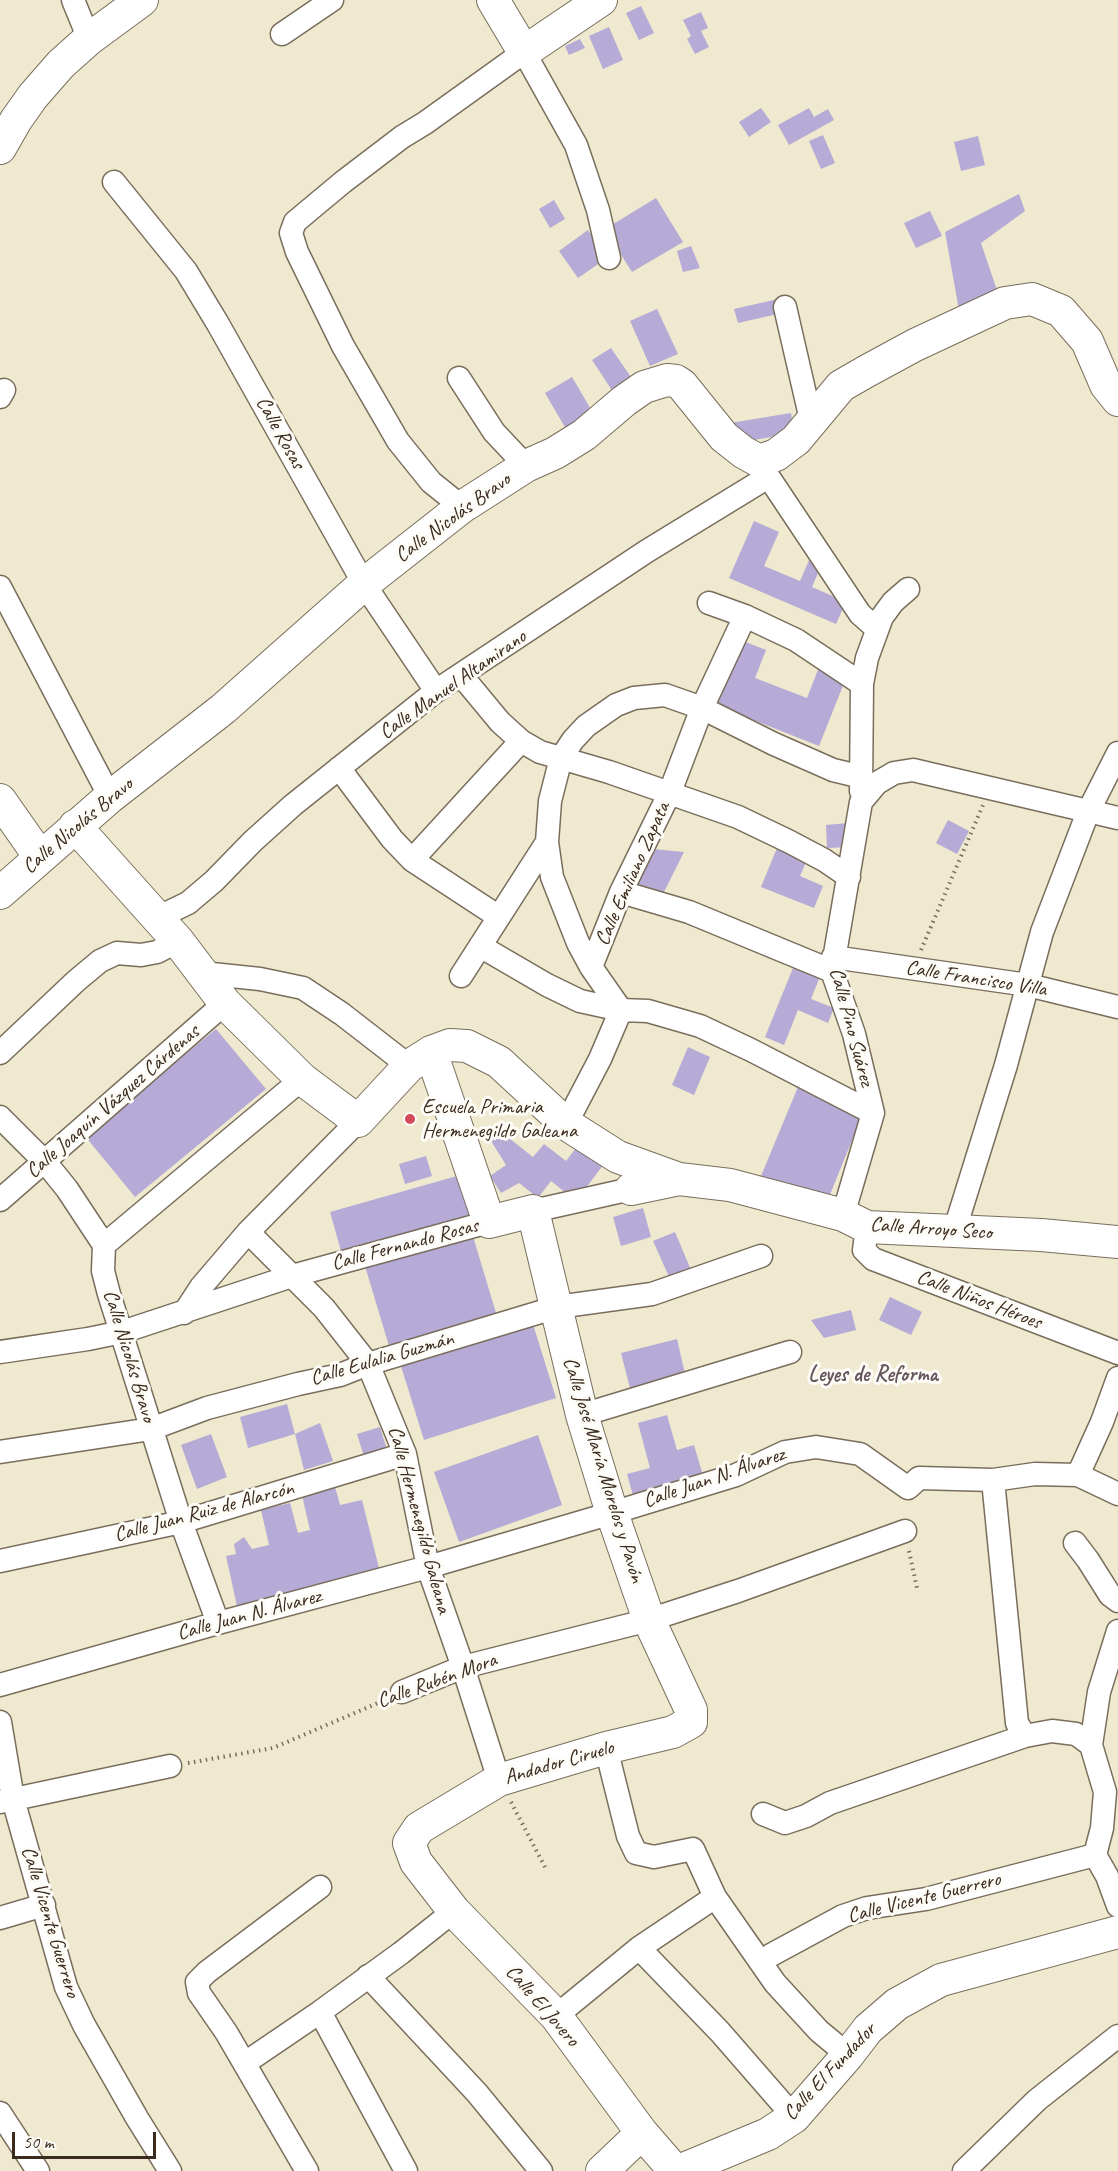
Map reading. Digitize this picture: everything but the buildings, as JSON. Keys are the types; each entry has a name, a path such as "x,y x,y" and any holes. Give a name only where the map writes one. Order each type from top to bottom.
{"street":[{"path":"73,0 88,39"},
{"path":"0,148 33,96 61,64 88,39 142,0"},
{"path":"282,34 332,0"},
{"path":"493,0 576,145 598,210 609,258"},
{"path":"462,507 431,482 398,441 343,346 297,252 291,233 295,222 402,137 601,0"},
{"name":"Calle Rosas","path":"114,182 186,271 224,334 364,584 436,691"},
{"name":"Calle Manuel Altamirano","path":"157,918 188,903 285,812 436,691 647,551 763,469 776,455 796,440 841,386 915,345 1005,303 1032,299 1061,311 1087,341 1106,386 1118,400"},
{"path":"785,307 811,420"},
{"path":"459,378 494,432 526,466"},
{"name":"Calle Nicolás Bravo","path":"0,893 110,797 223,709 364,584 462,507 526,466 555,453 584,435 644,387 667,380 676,381 682,386 724,436 763,469 860,614 877,629"},
{"path":"0,587 110,797"},
{"name":"Calle Pino Suárez","path":"855,1221 873,1113 854,1034 833,964 861,802 861,684 882,617 893,602 908,589"},
{"path":"709,603 745,616 796,640 861,684"},
{"name":"Calle Emiliano Zapata","path":"621,1010 591,967 621,892 670,792 702,708 745,616"},
{"path":"461,675 500,722 521,741 540,752 670,792 738,817 824,860 849,878"},
{"path":"591,967 578,943 552,877 547,842 550,801 561,758 586,726 616,705 634,698 665,695 702,708 833,770 862,777"},
{"path":"412,860 521,741"},
{"path":"954,1232 1006,1065 1042,932 1088,812 1118,753"},
{"path":"339,768 392,839 412,860 499,917"},
{"path":"861,802 878,783 894,773 913,770 1118,818"},
{"path":"0,800 40,857"},
{"path":"75,826 178,941 225,1003 302,1079 358,1121"},
{"path":"460,976 547,842"},
{"name":"Calle Francisco Villa","path":"621,892 689,912 833,964 914,968 1028,985 1117,1004"},
{"path":"0,1053 100,961 117,953 141,955 158,952 178,941"},
{"path":"480,946 547,986 580,1001 621,1010 648,1011 700,1026 752,1050 873,1113"},
{"path":"202,973 260,979 303,988 342,1014 420,1059 489,1222"},
{"name":"Calle Joaquín Vázquez Cárdenas","path":"0,1200 225,1003"},
{"path":"566,1124 600,1059 621,1010"},
{"name":"Calle Arroyo Seco","path":"420,1059 450,1046 467,1046 500,1062 566,1124 618,1157 679,1179 730,1185 855,1221 954,1232 1041,1234 1118,1242"},
{"path":"184,1313 201,1287 248,1232 420,1059"},
{"path":"0,1117 46,1162 104,1245 302,1079"},
{"name":"Calle Arroyo Seco","path":"631,1189 679,1179"},
{"name":"Calle Fernando Rosas","path":"0,1352 122,1332 292,1276 489,1222 631,1189"},
{"name":"Calle José María Morelos y Pavón","path":"533,1211 582,1415 612,1513 649,1620 691,1710 691,1722"},
{"name":"Calle Niños Héroes","path":"855,1221 864,1250 873,1259 1118,1353"},
{"name":"Calle Hermenegildo Galeana","path":"248,1232 324,1308 368,1364 405,1454 428,1567 499,1780"},
{"name":"Calle Nicolás Bravo","path":"104,1245 103,1271 181,1522 218,1623"},
{"name":"Calle Eulalia Guzmán","path":"0,1452 151,1429 207,1408 288,1386 340,1375 368,1364 557,1307 652,1294 761,1256"},
{"path":"582,1415 790,1352"},
{"path":"1118,1378 1102,1422 1078,1474 1118,1494"},
{"name":"Calle Juan N. Álvarez","path":"0,1685 218,1623 428,1567 612,1513 736,1475 785,1452 816,1447 860,1454 908,1488 919,1478 993,1480 1035,1474 1078,1474"},
{"name":"Calle Juan Ruiz de Alarcón","path":"0,1561 181,1522 405,1454"},
{"path":"993,1480 1017,1723 1025,1736"},
{"name":"Calle Rubén Mora","path":"402,1692 463,1667 649,1620 738,1591 905,1531"},
{"path":"1075,1543 1110,1595 1118,1601"},
{"path":"1118,1631 1099,1692 1091,1745 1105,1792 1102,1828 1095,1855 1113,1869 1118,1906"},
{"name":"Calle Vicente Guerrero","path":"0,1722 6,1800 44,1905 66,1987 84,2025 136,2118 170,2171"},
{"name":"Andador Ciruelo","path":"409,1843 418,1828 499,1780 606,1748 673,1732 691,1722"},
{"path":"763,1814 785,1822 806,1816 830,1803 1025,1736 1052,1731 1076,1734 1091,1745"},
{"path":"606,1748 628,1836 636,1853 654,1857 693,1849 714,1897 775,1983 819,2031 848,2055"},
{"path":"6,1800 170,1766"},
{"name":"Calle El Jovero","path":"409,1843 416,1862 454,1911 556,2016 642,2133 675,2171"},
{"name":"Calle Vicente Guerrero","path":"762,1962 843,1916 867,1908 926,1899 1095,1855"},
{"path":"307,2171 244,2063 199,1992 197,1982 207,1972 320,1887"},
{"path":"556,2016 639,1948 714,1897"},
{"path":"0,1918 44,1905"},
{"path":"244,2063 320,2012 454,1911"},
{"name":"Calle El Fundador","path":"679,2171 768,2134 794,2116 868,2029 890,2010 942,1980 1118,1932"},
{"path":"639,1948 720,2032 794,2116"},
{"path":"368,1976 477,2093 541,2171"},
{"path":"320,2012 406,2171"},
{"path":"964,2171 1037,2100 1118,2036"},
{"path":"0,2113 38,2171"},
{"path":"602,2171 642,2133"}],"path":[{"path":"914,968 990,788"},
{"name":"Calle Rubén Mora","path":"170,1766 273,1748 402,1692"},
{"path":"499,1780 547,1871"}],"place":[{"name":"Escuela Primaria Hermenegildo Galeana","path":"410,1119"}],"district":[{"name":"Leyes de Reforma","path":"873,1375"}]}
